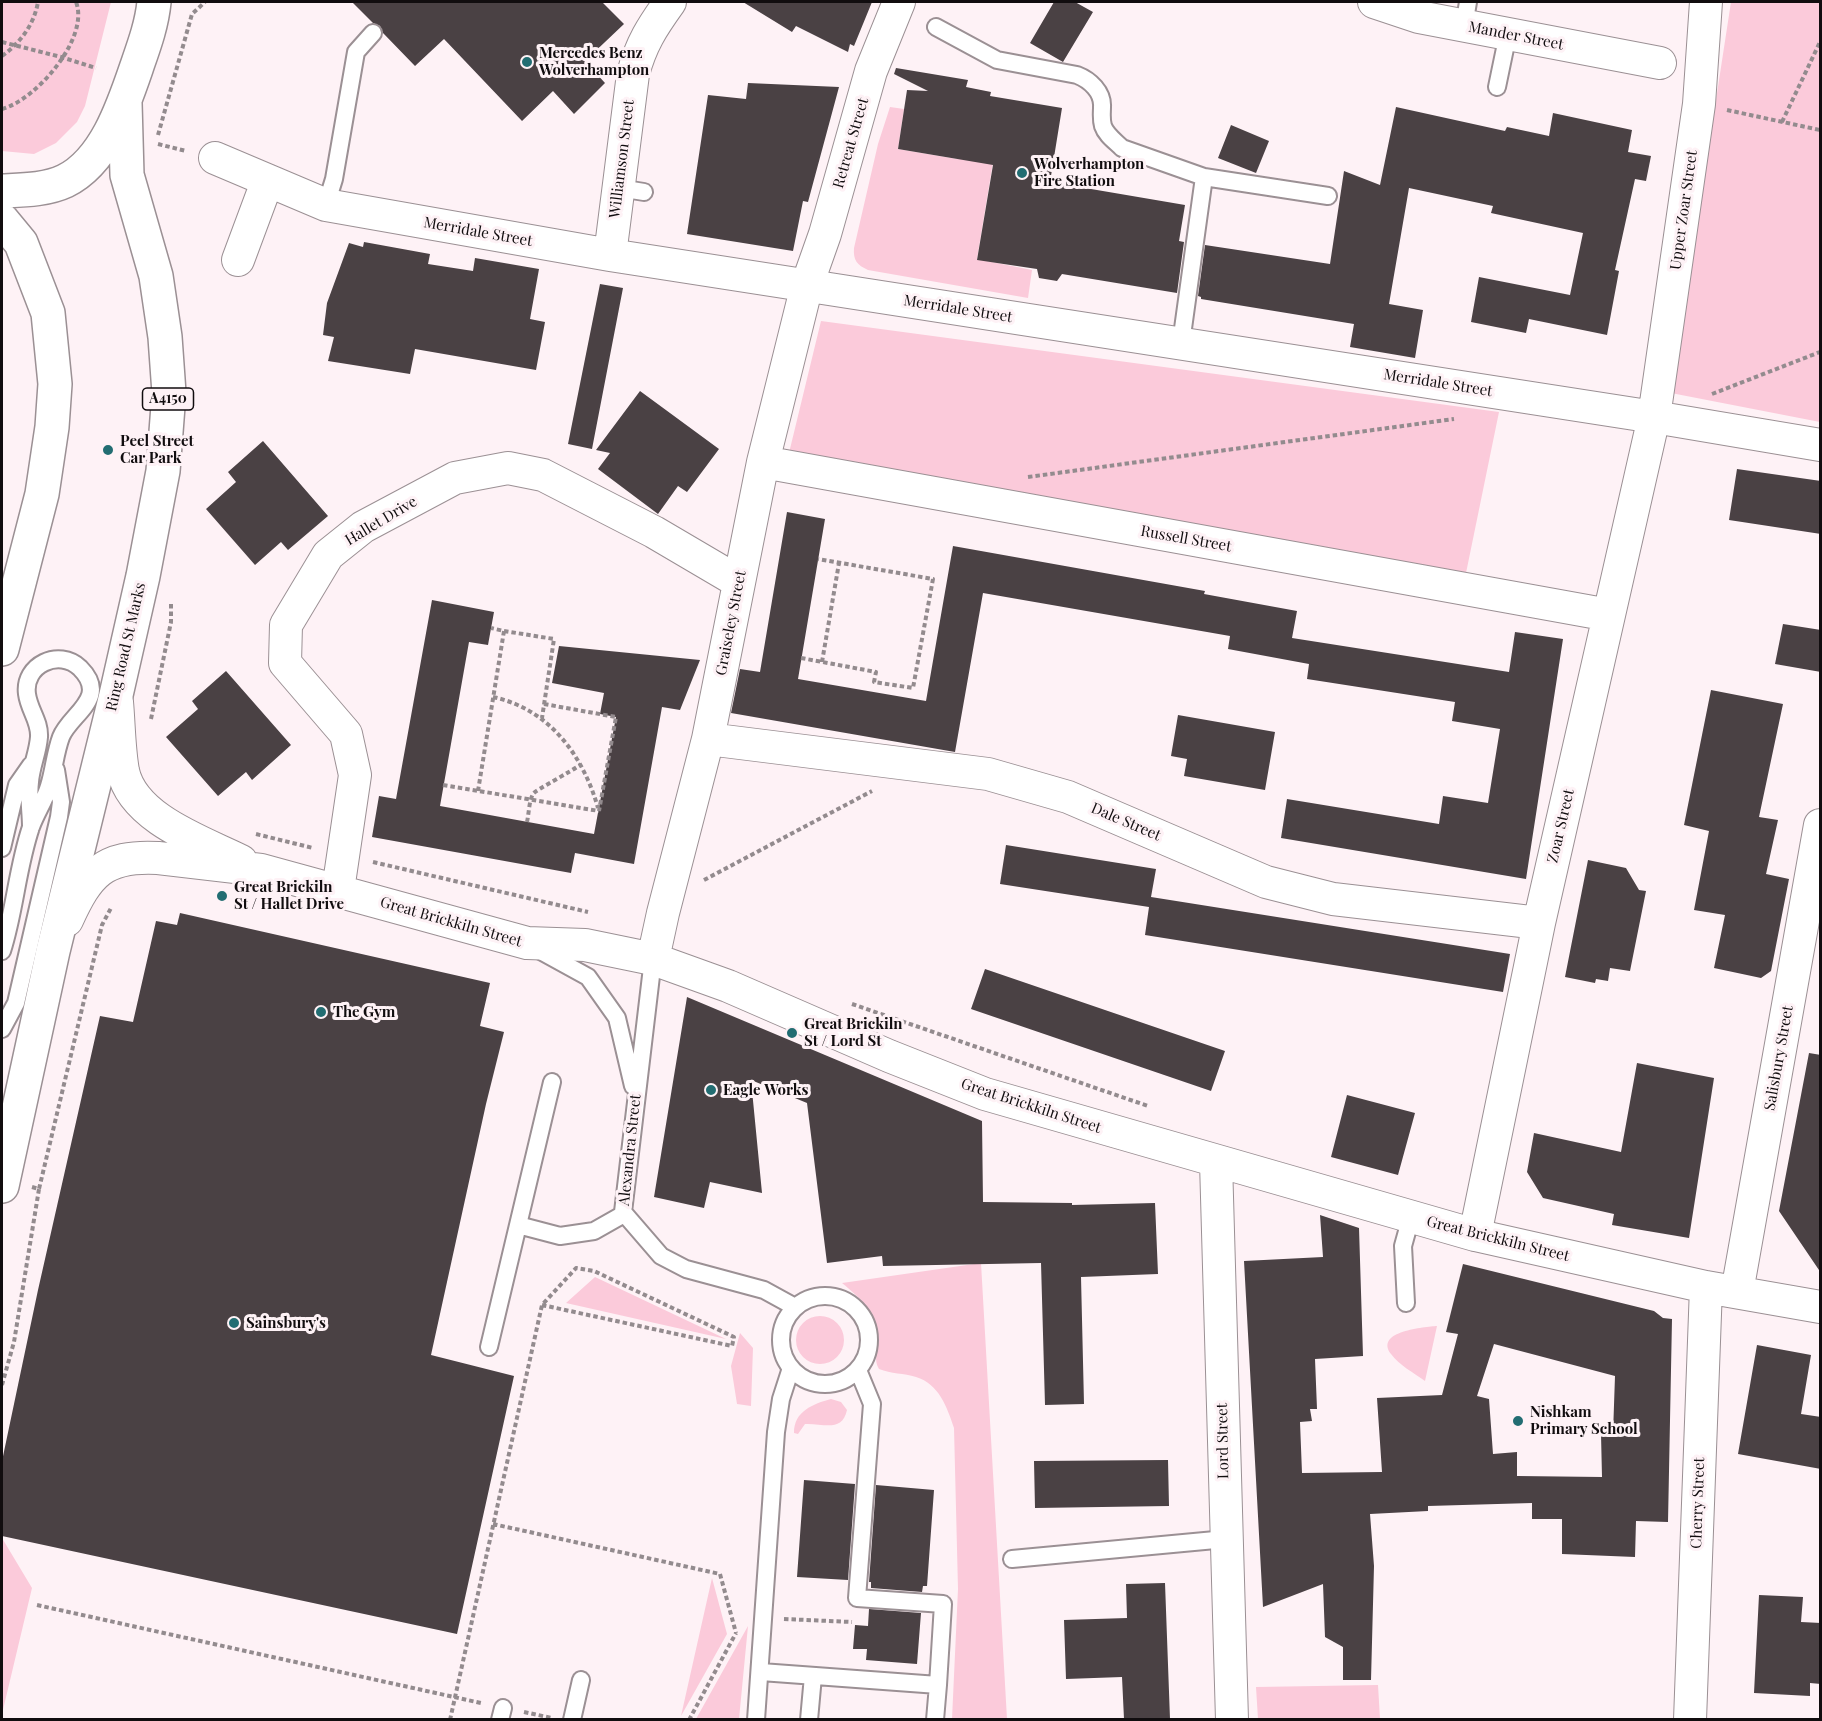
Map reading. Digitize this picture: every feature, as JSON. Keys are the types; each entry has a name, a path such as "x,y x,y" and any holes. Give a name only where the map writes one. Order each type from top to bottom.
{"highway":[{"name":"A4150","path":"2,191 46,188 82,170 106,141 125,103 157,7"},
{"name":"Ring Road St Marks","path":"2,1182 53,951 143,576 163,471 169,393 165,337 156,276 127,175 125,103"},
{"path":"2,220 21,243 48,313 54,384 52,427 42,494 2,643"}],"street":[{"name":"Williamson Street","path":"610,255 631,190 633,74 639,50 670,2"},
{"name":"Retreat Street","path":"807,285 825,234 871,70 899,2"},
{"name":"Mander Street","path":"1374,2 1419,17 1466,14 1508,34 1660,63"},
{"name":"Upper Zoar Street","path":"1654,417 1699,104 1706,2"},
{"name":"Merridale Street","path":"214,158 326,206 610,255 1821,445"},
{"path":"238,260 267,182"},
{"name":"Graiseley Street","path":"653,959 708,739 763,462 807,285"},
{"name":"Zoar Street","path":"1475,1235 1539,923 1654,417"},
{"name":"Russell Street","path":"763,462 1608,615"},
{"name":"Hallet Drive","path":"338,890 356,775 346,734 285,663 286,625 328,555 363,527 454,478 508,468 543,475 654,532 739,582"},
{"path":"116,695 124,773 143,806 164,822 261,870"},
{"name":"Dale Street","path":"708,739 987,774 1068,797 1266,882 1333,899 1539,923"},
{"name":"Salisbury Street","path":"1737,1292 1821,825"},
{"name":"Great Brickkiln Street","path":"53,951 87,881 97,872 117,861 141,857 158,858 261,870 526,943 585,945 653,959 728,986 985,1095 1475,1235 1706,1287 1821,1308"},
{"name":"Lord Street","path":"1216,1162 1232,1719"},
{"name":"Cherry Street","path":"1690,1719 1706,1287"}],"lane":[{"path":"936,27 997,60 1088,79 1103,103 1101,116 1103,127 1122,147 1204,177 1328,196"},
{"path":"326,206 334,179 356,52 373,33"},
{"path":"1497,87 1508,34"},
{"path":"1181,343 1204,177"},
{"path":"2,951 31,827 49,787 60,740 65,727 87,703 90,693 84,672 67,660 46,661 31,674 27,683 29,703 39,728 30,782 31,827"},
{"path":"2,848 17,784 35,759"},
{"path":"2,1029 16,1003 59,817 61,802 54,764"},
{"path":"526,943 588,977 617,1018 636,1096"},
{"name":"Alexandra Street","path":"653,959 623,1212 661,1256 686,1269 764,1290 795,1307"},
{"path":"489,1347 552,1082"},
{"path":"518,1225 560,1236 594,1231 624,1214"},
{"path":"1406,1303 1403,1246 1411,1217"},
{"path":"822,1296 837,1298 851,1304 861,1315 867,1328 869,1343 866,1357 858,1370 846,1379 822,1384 809,1382 796,1375 791,1368 786,1363 781,1348 780,1333 786,1318 795,1307 808,1299 822,1296"},
{"path":"756,1719 776,1432 781,1399 791,1368"},
{"path":"858,1370 872,1404 857,1598 943,1604 935,1719"},
{"path":"1012,1559 1226,1539"},
{"path":"761,1672 938,1685"},
{"path":"809,1719 813,1676"},
{"path":"572,1719 581,1680"}],"path":[{"path":"2,56 16,46 27,31 38,2"},
{"path":"2,109 16,103 39,86 62,57 78,25 79,11 76,2"},
{"path":"205,2 192,15 156,143 214,158"},
{"path":"2,42 96,68"},
{"path":"1782,122 1821,42"},
{"path":"1699,104 1821,130"},
{"path":"1709,396 1821,352"},
{"path":"1019,479 1464,417"},
{"path":"801,658 876,672 874,682 913,688 933,579 818,559"},
{"path":"822,662 839,563"},
{"path":"491,628 554,639 542,718"},
{"path":"478,791 504,631"},
{"path":"494,697 512,701 542,718 569,747 581,764 599,811"},
{"path":"544,704 616,717 599,811"},
{"path":"527,822 533,793 581,764"},
{"path":"443,785 599,811"},
{"path":"666,900 878,788"},
{"path":"2,1385 14,1342 39,1189 102,925 112,905"},
{"path":"2,1182 39,1189"},
{"path":"450,1719 542,1305 576,1268 594,1271 734,1337 732,1346 542,1305"},
{"path":"493,1524 720,1574 735,1633"},
{"path":"37,1605 454,1697 502,1714 557,1719"}],"shaded area":[{"path":"2,2 111,2 85,106 77,122 56,143 34,154 2,151"},
{"path":"1731,2 1820,2 1820,422 1671,393"},
{"path":"890,107 904,109 898,149 957,159 996,144 977,259 1032,270 1028,298 868,270 856,262 854,248 878,144"},
{"path":"821,321 1499,412 1466,573 961,487 789,453"},
{"path":"981,1263 1007,1719 952,1719 958,1589 954,1428 945,1404 931,1385 916,1377 879,1369 876,1359 878,1332 876,1323 868,1308 842,1283"},
{"path":"595,1277 726,1339 566,1303"},
{"path":"815,1316 825,1316 840,1326 844,1340 840,1354 834,1360 825,1364 815,1364 800,1354 796,1345 796,1335 806,1320"},
{"path":"1437,1326 1425,1381 1398,1362 1391,1354 1388,1346 1389,1340 1403,1332"},
{"path":"740,1333 753,1348 751,1406 737,1404 731,1366"},
{"path":"831,1399 841,1402 847,1410 841,1422 831,1425 805,1424 798,1434 794,1433 797,1419 801,1414 811,1406"},
{"path":"2,1538 32,1588 2,1714"},
{"path":"712,1578 727,1634 681,1716"},
{"path":"748,1626 739,1719 696,1719"},
{"path":"1378,1685 1380,1719 1258,1719 1256,1687"}],"building":[{"name":"Mercedes Benz Wolverhampton","path":"352,2 602,2 624,24 585,61 605,83 574,114 553,91 522,121 444,39 415,66 383,33 380,26 373,23"},
{"path":"743,2 872,2 854,46 850,44 848,52 796,26 792,32"},
{"path":"1054,2 1075,2 1093,12 1063,62 1030,43"},
{"name":"Wolverhampton Fire Station","path":"896,68 968,80 966,87 991,92 990,96 1062,108 1050,182 1185,205 1179,241 1184,242 1177,293 1062,274 1057,281 1039,278 1037,269 977,260 993,165 898,149 907,90 928,91 894,74"},
{"path":"748,83 839,87 808,202 803,201 793,251 687,234 708,95 746,99"},
{"path":"1396,107 1505,131 1507,127 1549,136 1553,113 1632,130 1628,152 1651,156 1646,181 1635,179 1615,270 1619,271 1607,335 1529,319 1526,333 1471,322 1479,277 1570,295 1583,233 1491,213 1493,206 1409,188 1389,304 1423,310 1415,358 1350,347 1354,324 1201,299 1198,296 1205,245 1330,264 1344,171 1380,185"},
{"path":"1231,125 1269,141 1256,173 1218,158"},
{"path":"364,242 430,254 428,264 473,271 475,258 539,269 530,319 545,322 536,370 415,349 410,374 328,361 334,337 323,335 327,303 349,243 363,247"},
{"path":"600,284 623,288 592,449 568,444"},
{"path":"640,391 719,449 687,492 678,486 658,514 598,469 610,453 596,450"},
{"path":"263,441 328,516 288,550 281,542 255,565 206,509 236,482 228,472"},
{"path":"1737,469 1821,481 1821,534 1729,520"},
{"path":"787,512 825,519 798,679 926,701 953,546 1205,591 1204,594 1297,611 1292,638 1509,672 1515,632 1563,639 1526,879 1281,838 1287,799 1439,824 1443,796 1488,803 1500,729 1452,721 1455,702 1307,679 1309,664 1228,649 1230,636 983,593 955,752 731,713 740,669 760,672"},
{"path":"432,600 494,612 488,645 469,642 440,806 594,834 616,717 600,714 604,693 552,683 559,646 700,660 680,710 662,707 634,864 575,853 571,873 372,837 379,796 396,799"},
{"path":"1783,624 1821,630 1821,672 1775,664"},
{"path":"226,671 291,745 252,780 246,772 218,796 166,737 198,709 192,701"},
{"path":"1711,690 1783,704 1759,817 1778,820 1766,874 1789,879 1771,971 1761,978 1714,968 1725,915 1694,910 1709,831 1684,825"},
{"path":"1178,715 1275,732 1265,790 1184,776 1187,759 1171,756"},
{"path":"1006,845 1156,869 1151,897 1510,954 1503,992 1145,935 1149,907 1000,884"},
{"path":"1588,860 1626,868 1639,890 1646,891 1630,971 1610,968 1608,981 1596,979 1595,983 1565,977"},
{"name":"Sainsbury's","path":"180,913 490,983 480,1026 504,1032 431,1355 514,1376 457,1634 2,1536 2,1461 100,1016 133,1022 156,921 177,925"},
{"path":"985,969 1225,1051 1211,1091 971,1009"},
{"path":"687,997 982,1121 983,1202 1072,1203 1072,1205 1155,1203 1158,1274 1081,1277 1084,1404 1045,1405 1041,1263 883,1266 882,1256 827,1263 807,1103 751,1080 762,1193 710,1182 704,1208 654,1197"},
{"path":"1809,1053 1821,1055 1821,1273 1779,1211"},
{"path":"1637,1063 1714,1078 1689,1238 1612,1225 1614,1214 1543,1198 1527,1172 1534,1133 1621,1152"},
{"path":"1347,1095 1415,1113 1398,1175 1331,1157"},
{"path":"1320,1215 1359,1228 1363,1356 1315,1359 1317,1409 1310,1409 1312,1421 1300,1422 1302,1473 1382,1472 1377,1398 1442,1395 1458,1334 1446,1332 1463,1264 1654,1311 1663,1318 1672,1319 1668,1522 1636,1521 1635,1557 1562,1554 1562,1519 1532,1519 1532,1503 1428,1506 1428,1511 1370,1514 1374,1566 1371,1680 1343,1680 1343,1647 1325,1637 1323,1584 1263,1607 1244,1261 1323,1257","holes":["1494,1344 1615,1376 1613,1434 1601,1434 1602,1477 1517,1476 1517,1452 1493,1454 1489,1399 1477,1396"]},
{"path":"1757,1345 1811,1355 1801,1414 1821,1417 1821,1469 1738,1454"},
{"path":"1168,1460 1169,1506 1035,1508 1034,1461"},
{"path":"804,1480 855,1484 848,1580 797,1577"},
{"path":"876,1485 934,1490 927,1586 923,1586 922,1592 871,1588 871,1582 869,1582"},
{"path":"1165,1583 1170,1719 1124,1719 1122,1677 1066,1679 1064,1620 1127,1618 1126,1584"},
{"path":"1759,1595 1803,1597 1801,1622 1821,1623 1821,1684 1810,1683 1810,1696 1754,1693"},
{"path":"869,1609 921,1613 917,1664 866,1660 867,1649 853,1649 855,1625 868,1626"}],"place":[{"name":"Mercedes Benz Wolverhampton","path":"527,62"},
{"name":"Wolverhampton Fire Station","path":"1022,173"},
{"name":"Peel Street Car Park","path":"108,450"},
{"name":"Great Brickiln St / Hallet Drive","path":"222,896"},
{"name":"The Gym","path":"321,1012"},
{"name":"Great Brickiln St / Lord St","path":"792,1033"},
{"name":"Eagle Works","path":"711,1090"},
{"name":"Sainsbury's","path":"234,1323"},
{"name":"Nishkam Primary School","path":"1518,1421"}]}
